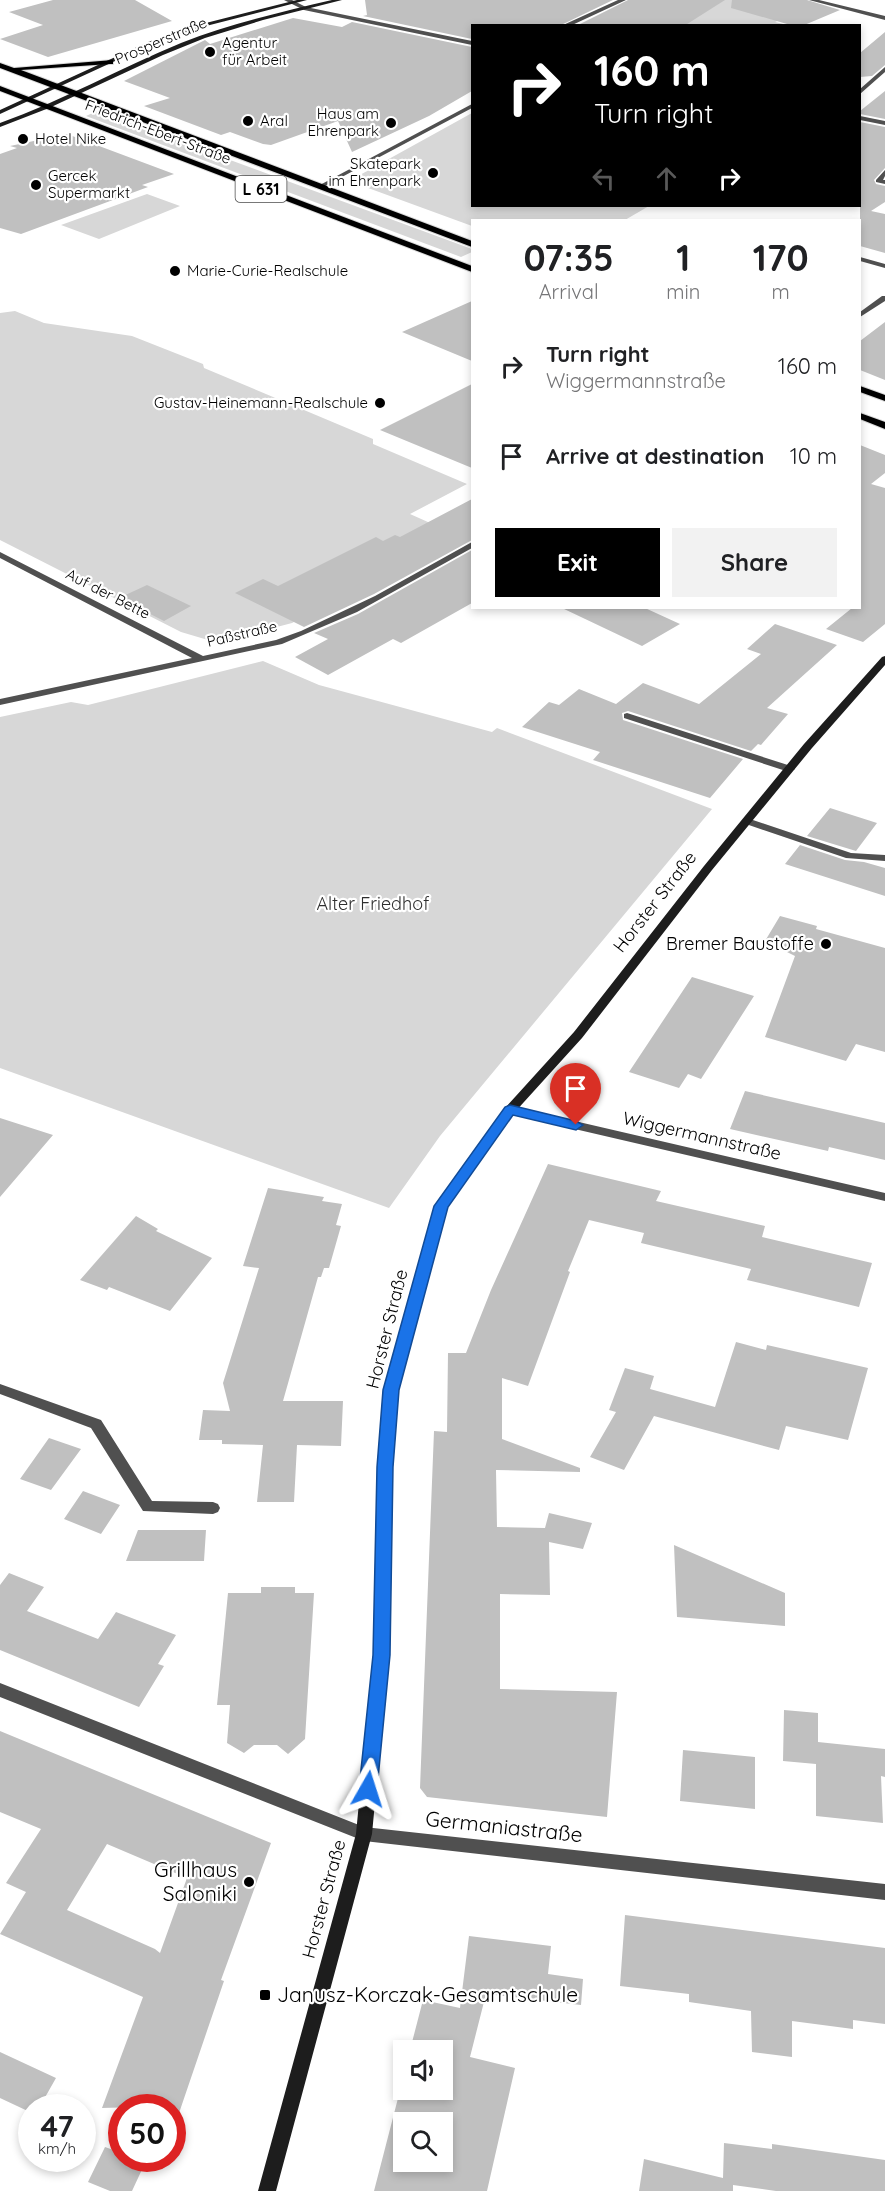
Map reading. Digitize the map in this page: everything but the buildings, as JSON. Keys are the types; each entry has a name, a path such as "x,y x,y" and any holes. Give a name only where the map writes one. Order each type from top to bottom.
{"main road":[{"name":"Prosperstraße","path":"0,112 150,43 289,1 304,0"},
{"name":"Prosperstraße","path":"0,125 51,107 184,44 220,31 339,0"},
{"path":"0,65 44,68 110,62"},
{"name":"Friedrich-Ebert-Straße","path":"0,65 471,244"},
{"name":"Friedrich-Ebert-Straße","path":"0,88 471,269"},
{"path":"861,389 885,398"},
{"path":"861,416 885,426"},
{"name":"Horster Straße","path":"267,2191 364,1834 381,1655 385,1467 391,1390 441,1206 510,1110 578,1035 747,821 885,659"}],"street":[{"path":"569,24 623,0"},
{"path":"812,0 885,18"},
{"path":"289,1 304,8 471,43"},
{"path":"861,91 885,69"},
{"path":"321,186 471,107"},
{"path":"861,117 885,123"},
{"path":"885,172 878,181 885,182"},
{"path":"861,259 885,266"},
{"path":"861,314 885,298"},
{"name":"Paßstraße","path":"0,702 255,648 303,634 361,607 471,546"},
{"name":"Auf der Bette","path":"0,555 202,659"},
{"path":"627,716 790,769"},
{"path":"747,821 850,856 885,858"},
{"name":"Wiggermannstraße","path":"510,1110 885,1197"},
{"path":"0,1389 96,1424 148,1507 213,1508"},
{"name":"Germaniastraße","path":"0,1690 364,1834 885,1892"}],"green space":[{"path":"698,0 753,0 789,16 775,22 783,24 630,24"},
{"path":"97,111 471,249 471,252 461,257 86,116"},
{"path":"471,114 471,207 647,207 627,219 471,219 471,226 349,181"},
{"path":"147,194 180,206 99,239 61,225"},
{"path":"15,311 44,323 132,336 203,364 204,368 373,439 373,444 467,484 410,514 457,535 292,623 224,641 208,640 181,632 0,540 0,313"},
{"name":"Alter Friedhof","path":"263,661 319,685 492,732 497,728 712,809 440,1136 389,1208 0,1068 0,717 71,702 88,705"}],"place":[{"name":"Agentur für Arbeit","path":"210,52"},
{"name":"Aral","path":"248,121"},
{"name":"Haus am Ehrenpark","path":"391,123"},
{"name":"Hotel Nike","path":"23,139"},
{"name":"Skatepark im Ehrenpark","path":"433,173"},
{"name":"Gercek Supermarkt","path":"36,185"},
{"name":"Marie-Curie-Realschule","path":"175,271"},
{"name":"Gustav-Heinemann-Realschule","path":"380,403"},
{"name":"Bremer Baustoffe","path":"826,944"},
{"name":"Grillhaus Saloniki","path":"249,1882"},
{"name":"Janusz-Korczak-Gesamtschule","path":"265,1995"}],"route":[{"path":"368,1789 381,1655 385,1467 391,1390 441,1206 510,1110 576,1125"}]}
